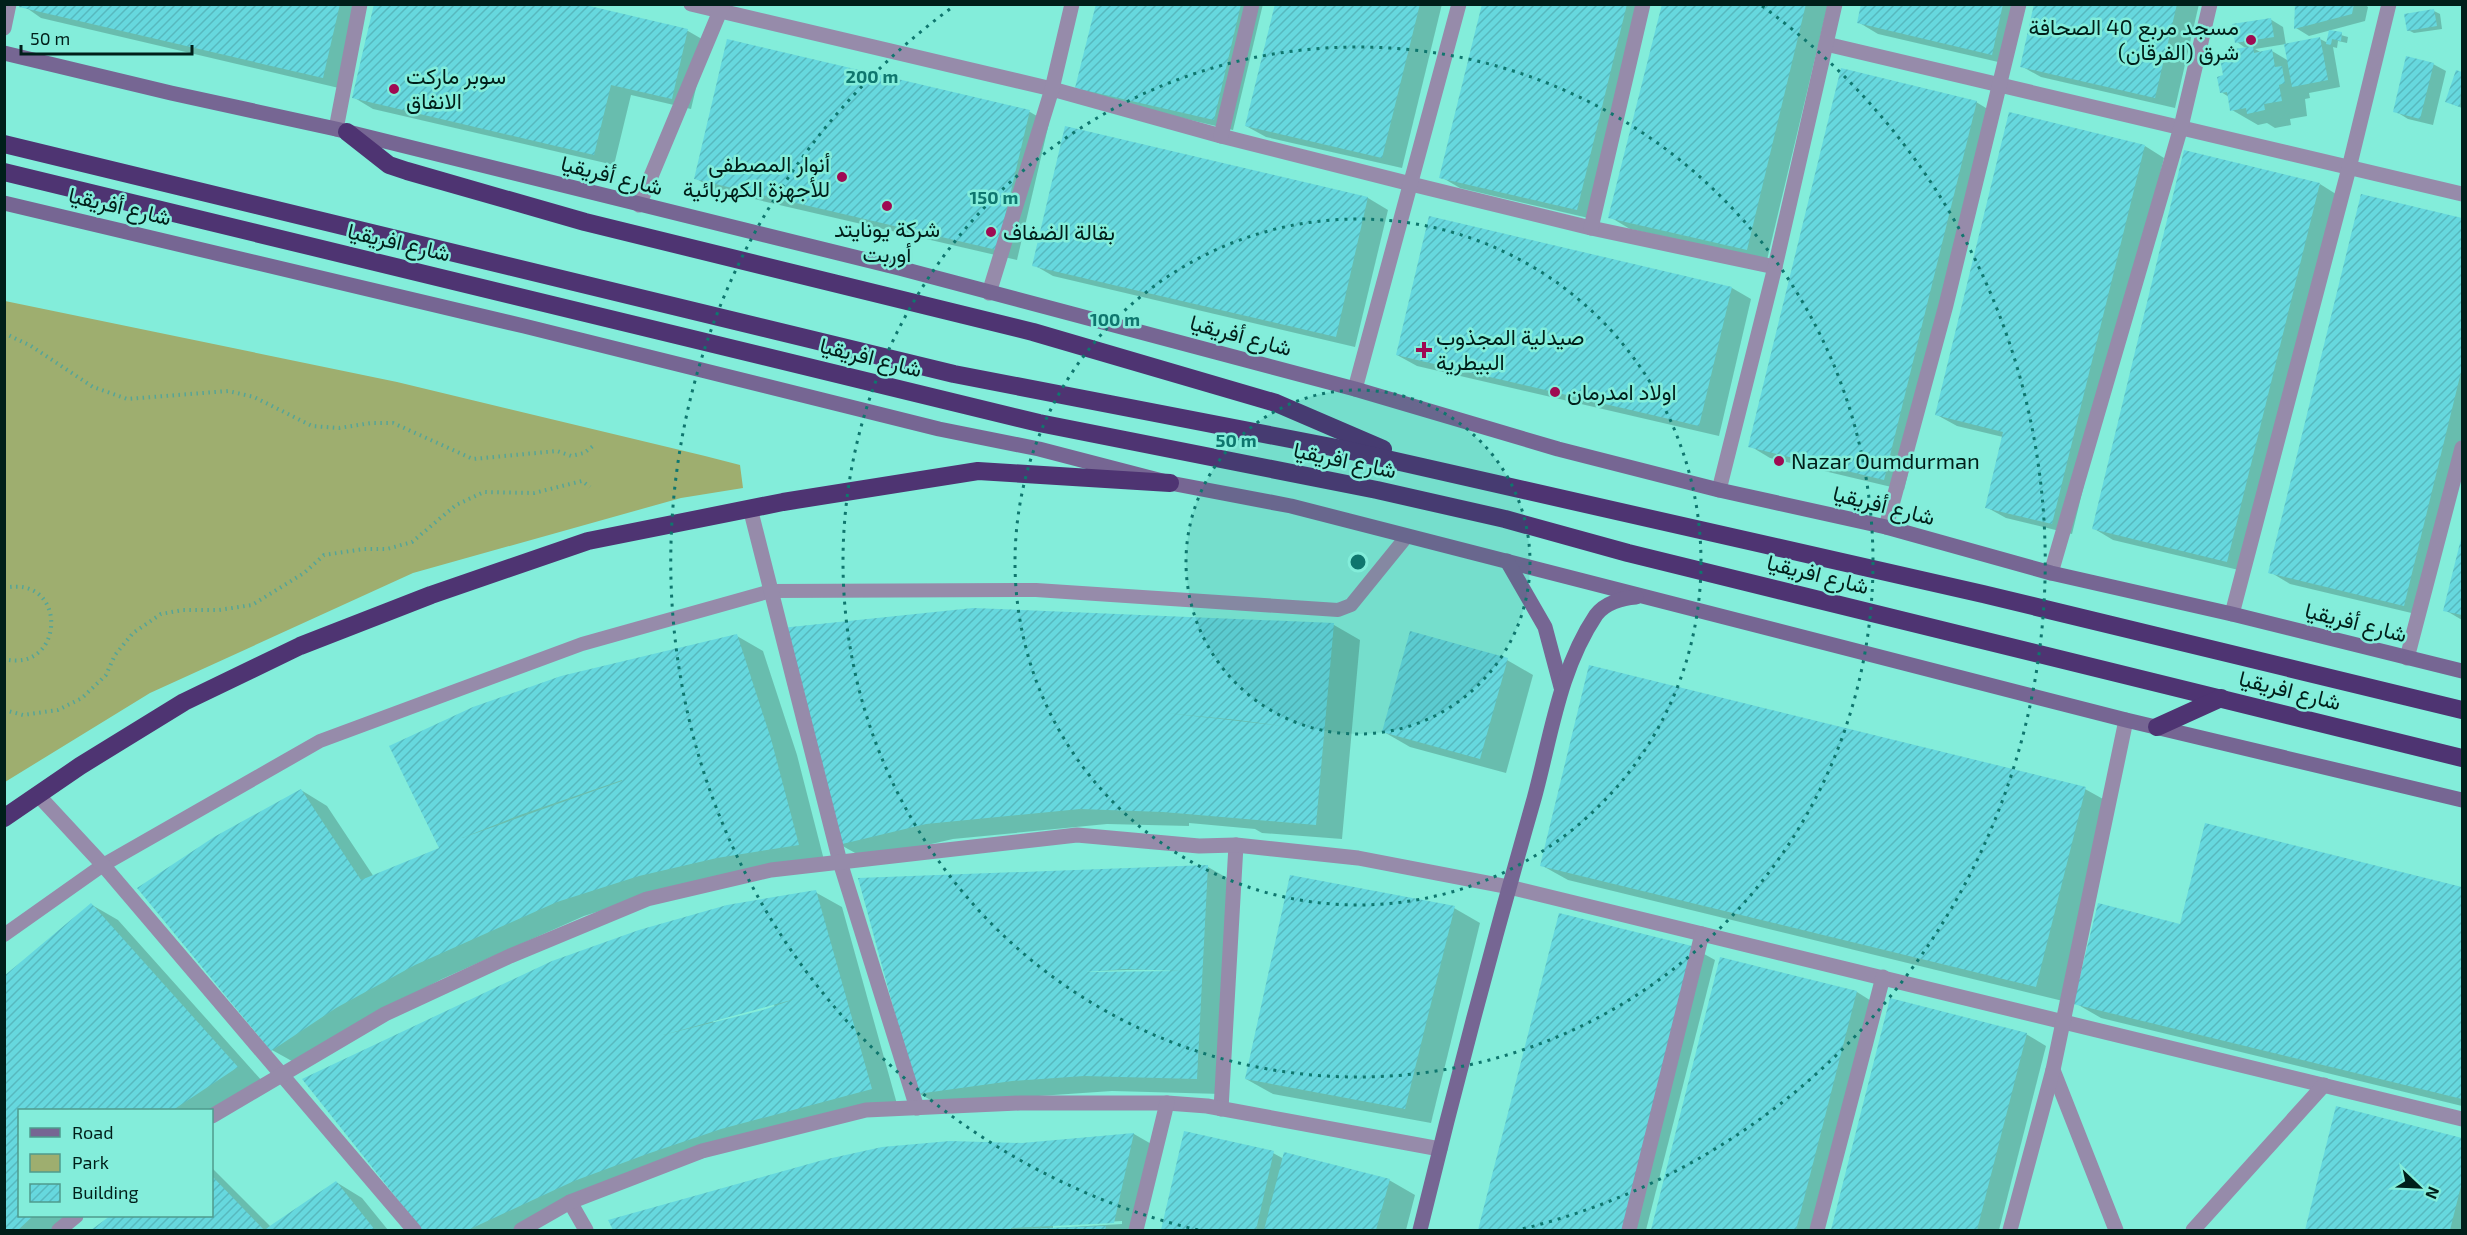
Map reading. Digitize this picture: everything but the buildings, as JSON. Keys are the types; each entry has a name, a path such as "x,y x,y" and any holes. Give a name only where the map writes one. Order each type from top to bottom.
{"highway":[{"path":"342,131 389,165 407,171 585,222 1033,332 1276,403 1424,467"},
{"name":"شارع افريقيا","path":"4,144 954,374 1424,467 1983,594 2463,710"},
{"name":"شارع افريقيا","path":"4,172 1039,423 1505,519 1629,553 2463,758"},
{"path":"4,818 184,702 300,646 431,595 588,541 750,508 978,471 1170,483"},
{"path":"2157,727 2222,698"}],"street":[{"path":"4,28 9,4"},
{"path":"342,131 360,4"},
{"path":"691,4 722,8 1052,89 1221,136 1591,228 1775,267"},
{"path":"989,293 1052,89 1072,4"},
{"path":"1221,136 1252,4"},
{"path":"1355,389 1459,4"},
{"path":"1591,228 1643,4"},
{"path":"1719,490 1775,267 1835,4"},
{"path":"1886,527 1946,305 2019,4"},
{"path":"2051,573 2181,127 2210,4"},
{"path":"2232,614 2349,168 2389,4"},
{"path":"639,205 722,8"},
{"path":"1826,44 2463,194"},
{"name":"شارع أفريقيا","path":"4,53 342,131 899,267 989,293 1355,389 1558,449 1719,490 1886,527 2051,573 2232,614 2463,671"},
{"name":"شارع أفريقيا","path":"4,202 512,323 939,429 1040,449 1170,483 1291,506 2126,720 2463,800"},
{"path":"2407,658 2463,448"},
{"path":"750,508 840,862 917,1108"},
{"path":"1507,561 1545,627 1561,687"},
{"path":"1420,1230 1509,887 1545,759 1561,687 1597,613 1621,598 1648,597"},
{"path":"2010,1230 2053,1070 2126,720"},
{"path":"38,795 103,865 414,1230"},
{"path":"213,1115 280,1073 385,1014 510,956 647,899 771,870 1077,835 1199,846 1236,845 1358,858 1509,887 2463,1119"},
{"path":"1221,1109 1236,845"},
{"path":"1629,1230 1702,934"},
{"path":"1817,1230 1883,977"},
{"path":"2053,1070 2115,1230"},
{"path":"2193,1230 2324,1085"},
{"path":"521,1230 570,1202 702,1151 866,1110 1020,1103 1167,1103 1221,1109 1440,1149"},
{"path":"1136,1230 1167,1103"},
{"path":"570,1202 586,1230"},
{"path":"59,1230 74,1217"}],"lane":[{"path":"4,935 103,865 320,741 582,644 771,591 1036,590 1338,610 1351,604 1407,536"}],"path":[{"path":"4,333 31,346 93,387 110,395 127,399 228,391 254,398 312,426 339,428 371,423 393,423 473,459 557,451 571,456 584,453 593,446"},
{"path":"4,710 22,715 58,710 82,698 106,675 115,655 133,633 161,614 183,610 219,610 252,605 304,573 324,555 364,549 387,549 412,542 456,505 484,492 534,494 582,481 590,487"},
{"path":"4,588 23,586 38,593 49,606 53,622 49,639 39,652 24,660 4,659"}],"green space":[{"path":"5,301 397,382 705,456 740,465 743,488 681,498 413,573 150,693 5,782"}],"place":[{"name":"مسجد مربع 40 الصحافة شرق (الفرقان)","path":"2251,40"},
{"name":"سوبر ماركت الانفاق","path":"394,89"},
{"name":"أنوار المصطفى للأجهزة الكهربائية","path":"842,177"},
{"name":"شركة يونايتد أوربت","path":"887,206"},
{"name":"بقالة الضفاف","path":"991,232"},
{"name":"صيدلية المجذوب البيطرية","path":"1424,350"},
{"name":"اولاد امدرمان","path":"1555,392"},
{"name":"Nazar Oumdurman","path":"1779,461"}]}
